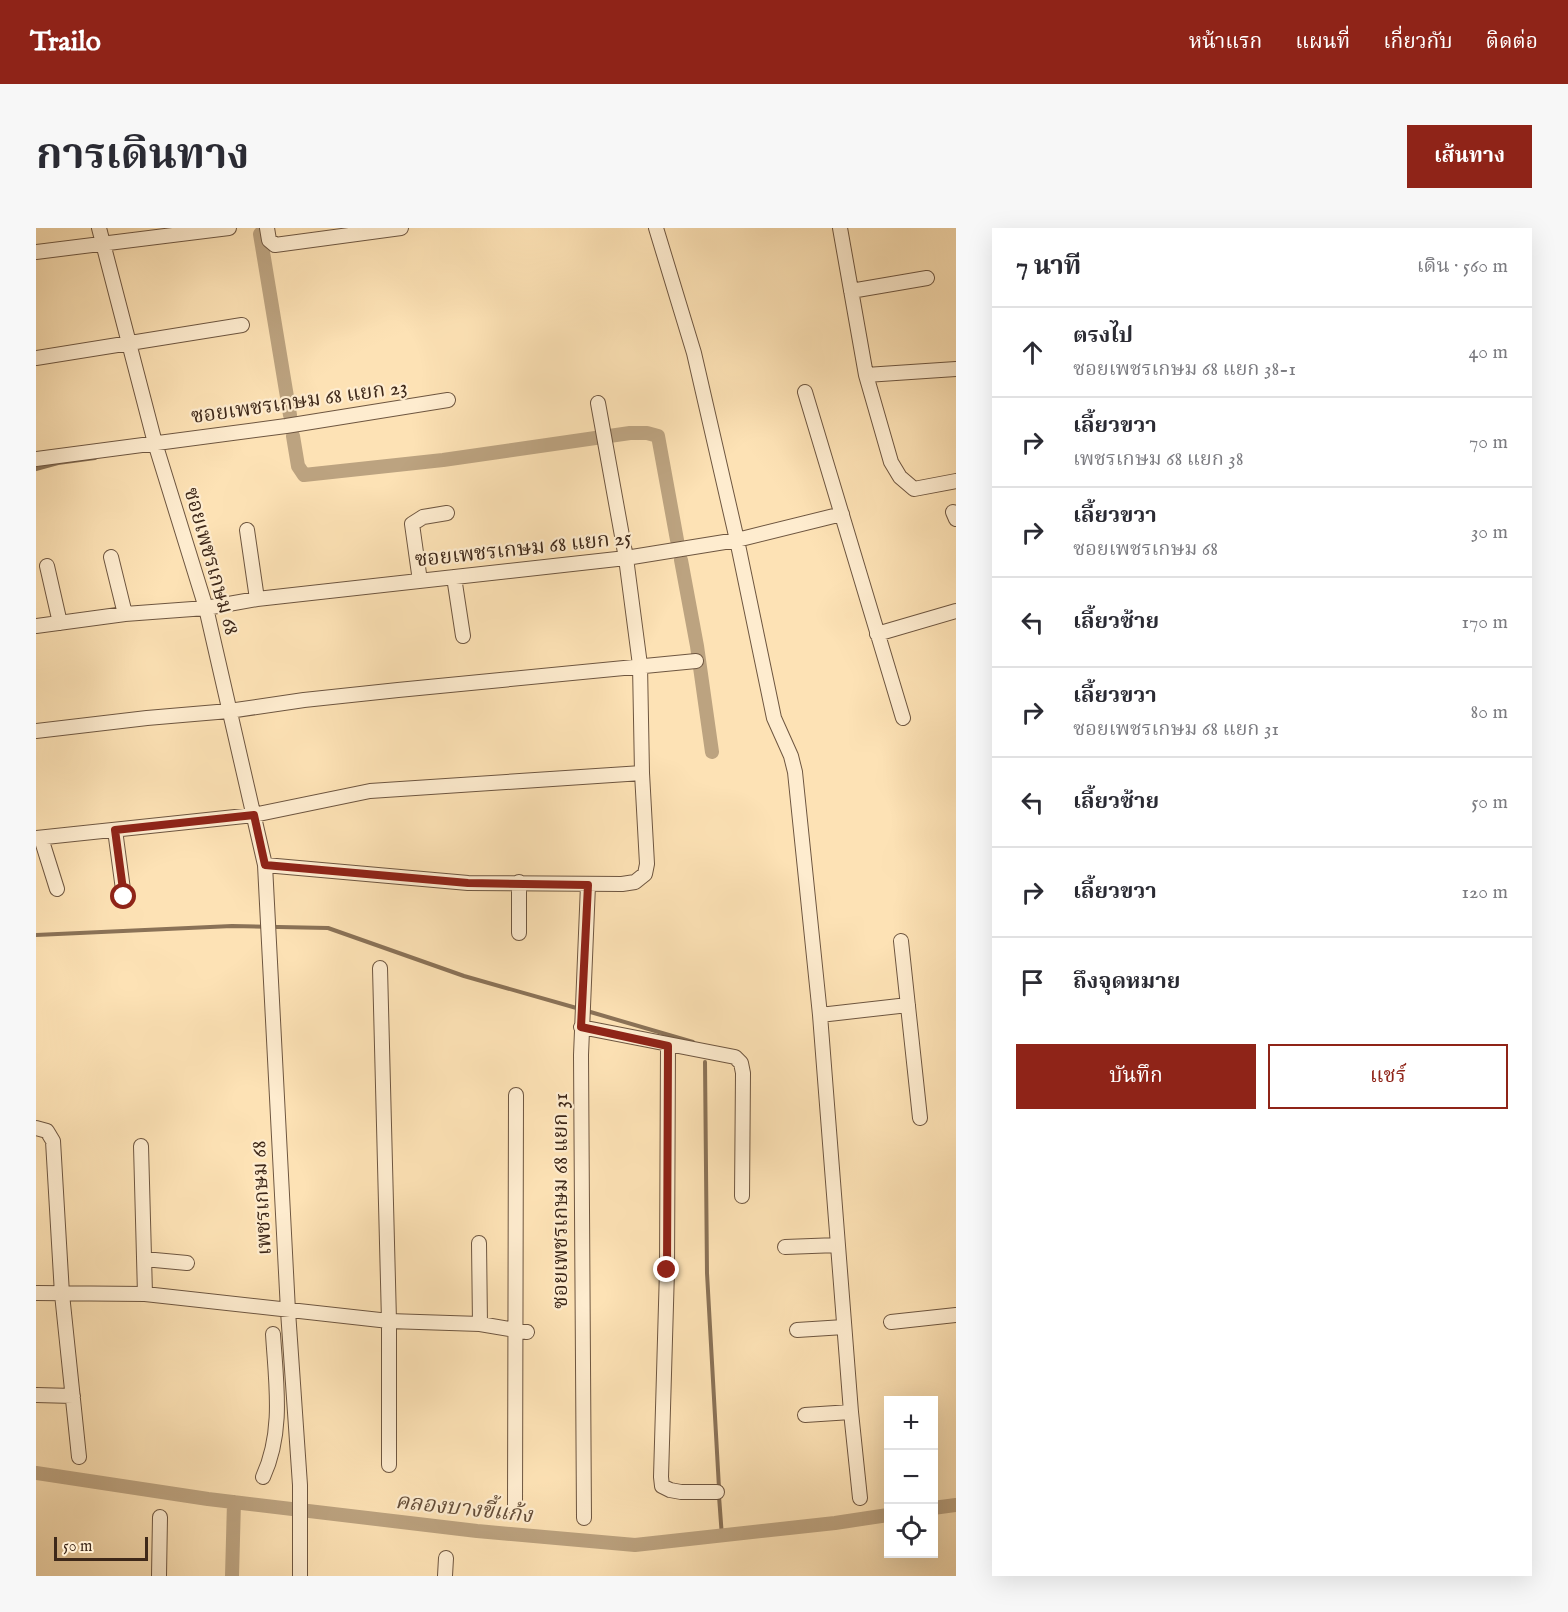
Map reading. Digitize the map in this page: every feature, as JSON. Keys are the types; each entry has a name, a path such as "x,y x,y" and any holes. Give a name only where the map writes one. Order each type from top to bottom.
{"street":[{"name":"ซอยเพชรเกษม 68","path":"99,228 155,443 206,608 265,865 267,910"},
{"path":"36,252 229,228"},
{"path":"267,228 269,240 275,245 401,228"},
{"path":"656,228 694,353 737,540 774,718 791,756 795,772 820,1015 851,1412 860,1498"},
{"path":"840,228 866,375 891,462 900,477 914,489 956,481"},
{"path":"851,291 927,278"},
{"path":"36,358 242,325"},
{"path":"866,375 956,369"},
{"path":"805,392 903,718"},
{"name":"ซอยเพชรเกษม 68 แยก 23","path":"36,459 286,426 448,400"},
{"path":"265,865 468,883 519,882 588,885 628,883 645,874 647,864 640,665 626,558 598,403"},
{"path":"420,581 412,524 423,517 447,513"},
{"name":"ซอยเพชรเกษม 68 แยก 25","path":"36,626 626,558 737,540 842,514"},
{"path":"247,530 257,599"},
{"path":"111,557 125,614"},
{"path":"47,566 60,623"},
{"path":"454,577 463,636"},
{"path":"877,634 956,611"},
{"path":"36,731 229,711 327,697 696,661"},
{"path":"57,889 38,838 254,815 370,790 642,773"},
{"path":"115,830 124,897"},
{"path":"519,882 519,933"},
{"name":"ซอยเพชรเกษม 68 แยก 31","path":"584,1518 581,1027 588,885"},
{"name":"เพชรเกษม 68","path":"267,910 288,1311 300,1485 300,1576"},
{"path":"901,941 920,1119"},
{"path":"381,968 389,1322 389,1465"},
{"path":"820,1015 908,1005"},
{"path":"581,1027 735,1058 741,1063 743,1072 742,1196"},
{"path":"668,1046 667,1270 661,1477 662,1486 670,1490 717,1492"},
{"path":"515,1508 521,1332 516,1095"},
{"path":"36,1128 48,1131 53,1141 62,1294 79,1457"},
{"path":"141,1146 145,1294"},
{"path":"479,1243 480,1324"},
{"path":"785,1247 838,1245"},
{"path":"144,1259 187,1263"},
{"path":"36,1293 145,1294 389,1322 480,1324 521,1332"},
{"path":"891,1322 956,1315"},
{"path":"797,1330 844,1327"},
{"path":"263,1477 272,1457 278,1415 273,1334"},
{"path":"36,1395 73,1396"},
{"path":"805,1415 851,1412"},
{"path":"278,1415 295,1416"},
{"path":"159,1576 160,1517"},
{"path":"445,1576 446,1558"}],"waterway":[{"path":"260,234 290,415"},
{"path":"293,436 298,466 304,475 443,460 630,433 647,433 658,436 677,540"},
{"path":"36,469 58,463 95,458"},
{"path":"681,560 697,646 712,752"},
{"path":"36,935 232,926 328,928 464,976 580,1009"},
{"path":"587,1011 693,1042"},
{"path":"705,1062 707,1273 719,1488"},
{"name":"คลองบางขี้แก้ง","path":"36,1473 208,1499 477,1531 635,1545 884,1516"},
{"path":"719,1496 722,1537"},
{"path":"232,1576 234,1502"},
{"name":"คลองบางขี้แก้ง","path":"938,1507 956,1505"}],"route":[{"path":"124,897 115,830 254,815 265,865 468,883 519,882 588,885 581,1027 668,1046 667,1270"}]}
